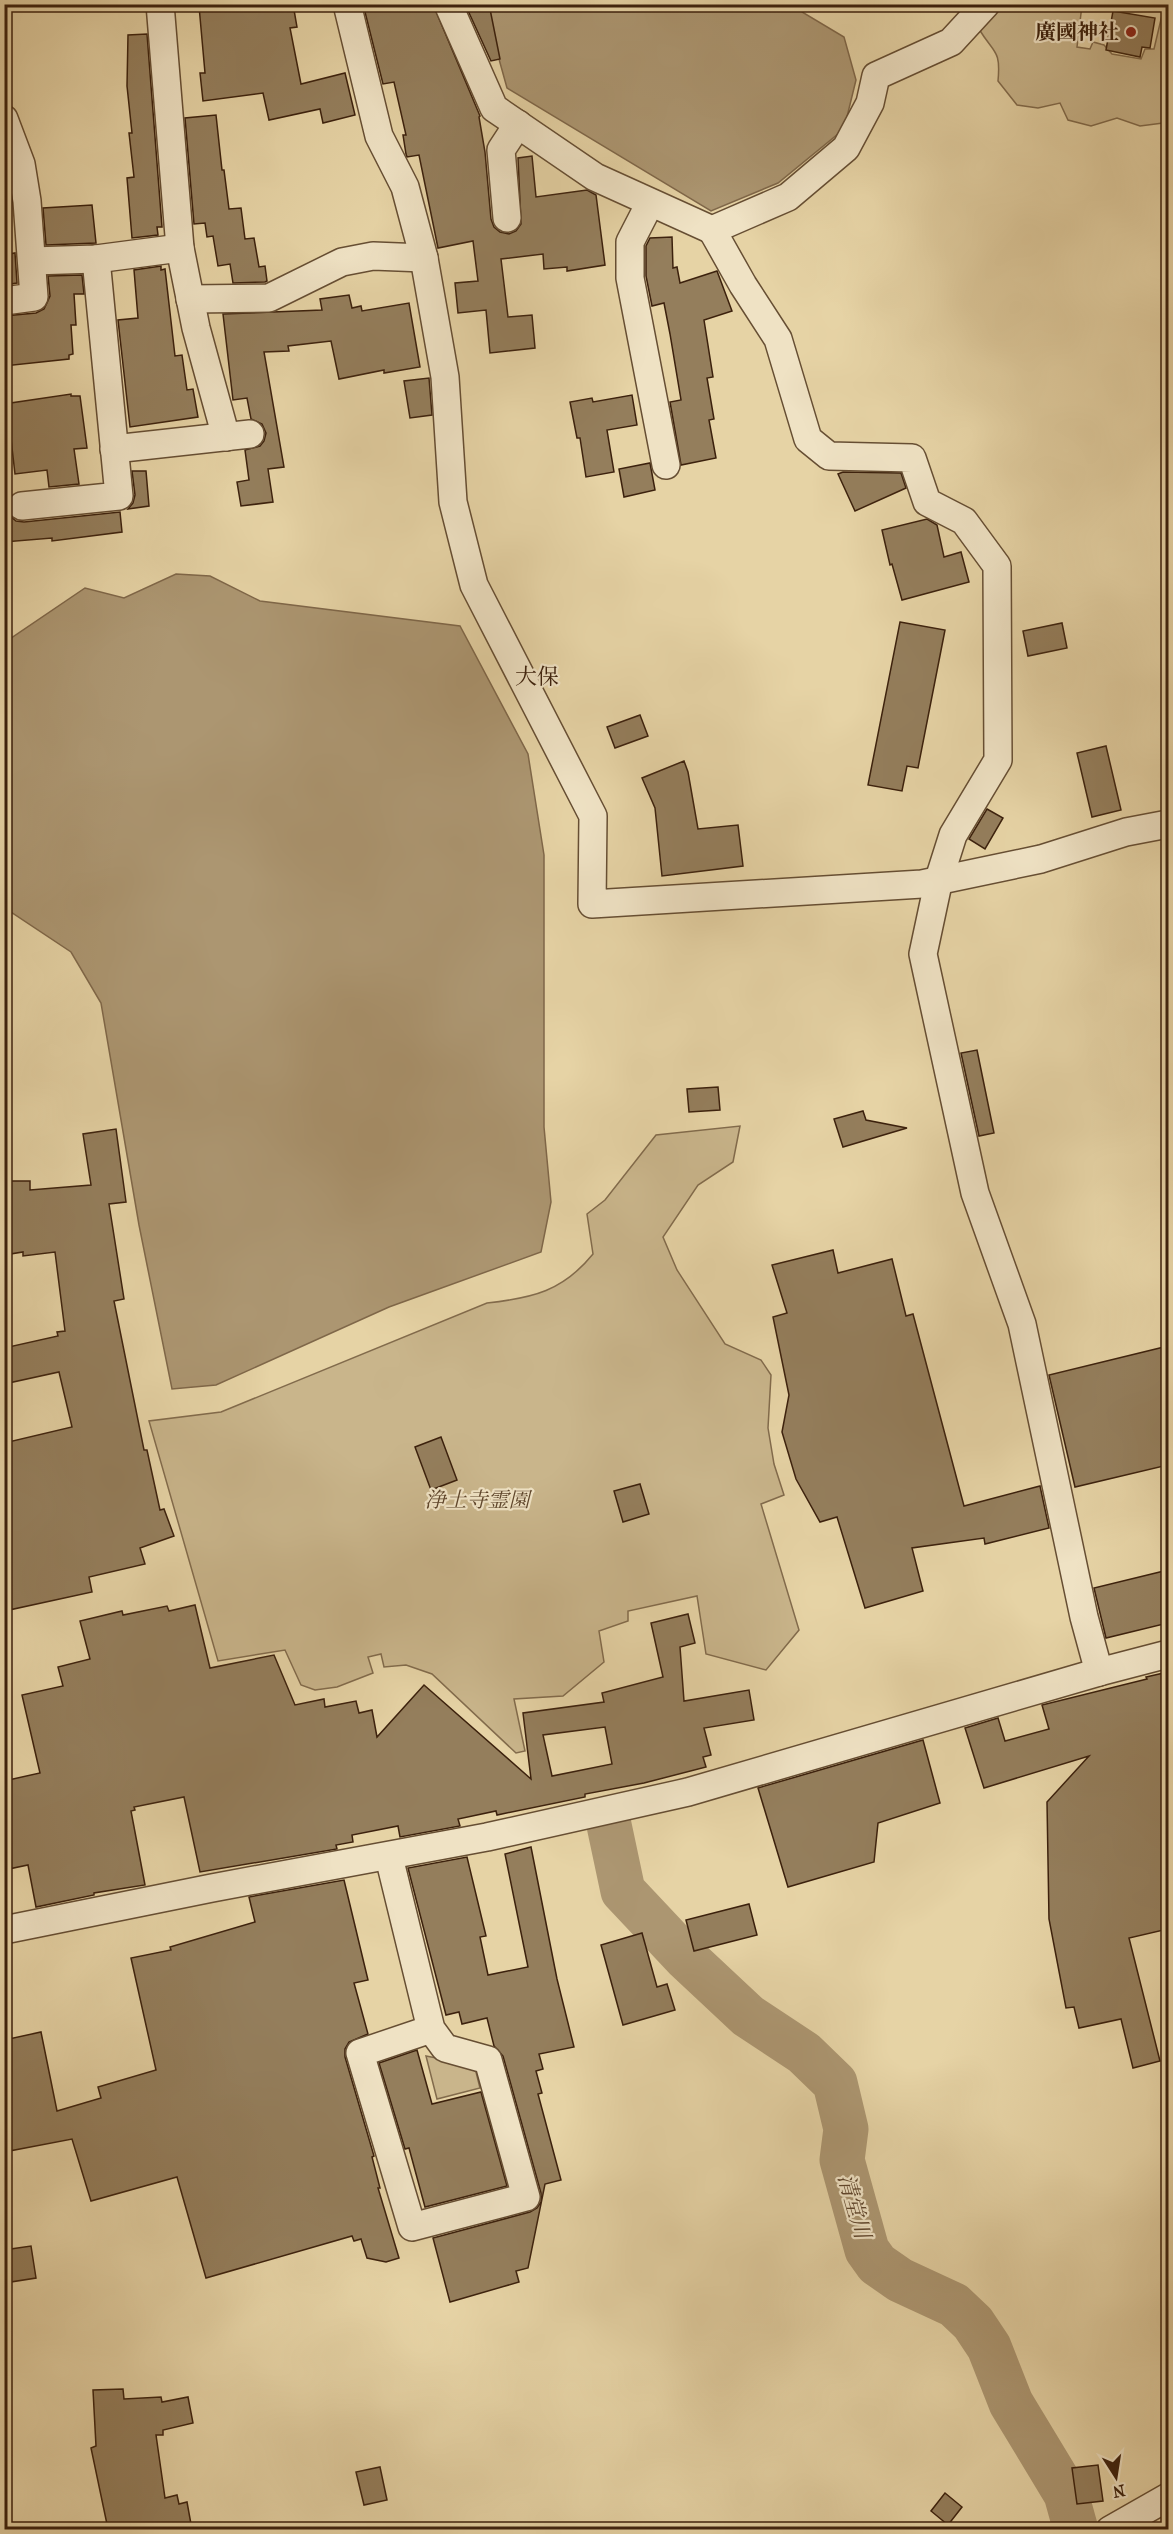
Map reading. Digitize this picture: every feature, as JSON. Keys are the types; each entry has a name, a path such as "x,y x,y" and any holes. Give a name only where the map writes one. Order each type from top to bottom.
{"street":[{"path":"114,449 238,436 190,299 180,248 160,4"},
{"path":"347,4 379,136 405,187 424,258 444,377 453,502 474,585 593,816 592,904 922,884 1041,858 1126,832 1168,824"},
{"path":"448,4 494,108 595,177 712,230 743,285 778,339 808,440 829,456 912,458 927,502 964,521 997,566 998,760 953,835 939,879 923,954 975,1193 1022,1324 1084,1617 1099,1672"},
{"path":"712,230 788,197 846,148 870,103 876,75 951,42 986,4"},
{"path":"4,119 21,164 27,201 34,297 4,301"},
{"path":"507,219 501,150 518,124"},
{"path":"650,203 630,242 630,278 666,465"},
{"path":"32,261 96,259 180,248"},
{"path":"190,299 269,298 342,262 373,256 424,258"},
{"path":"22,506 119,496 96,259"},
{"path":"4,1930 212,1888 389,1857 688,1792 1168,1654"},
{"path":"389,1857 431,2030 446,2048 488,2060 526,2197 412,2227 360,2053 431,2030"},
{"path":"1110,2529 1168,2497"}],"green space":[{"path":"1005,5 1082,5 1077,47 1090,49 1093,42 1104,45 1112,54 1141,59 1145,49 1154,49 1162,15 1168,16 1168,118 1163,123 1140,126 1117,118 1091,126 1068,120 1060,103 1038,108 1017,105 998,81 997,57 979,29"},
{"name":"浄土寺霊園","path":"740,1126 733,1162 698,1185 663,1237 677,1270 725,1344 761,1360 771,1375 768,1428 774,1464 784,1495 761,1504 799,1630 766,1670 706,1654 697,1596 628,1611 628,1621 599,1631 604,1662 563,1696 514,1699 525,1751 516,1753 432,1674 406,1665 384,1667 381,1654 368,1657 373,1673 337,1687 315,1690 301,1685 285,1650 218,1661 149,1421 221,1412 487,1303 533,1295 546,1290 570,1277 593,1254 587,1214 605,1200 656,1135"},
{"path":"426,2056 467,2064 476,2072 480,2088 437,2099"}],"shaded area":[{"path":"484,5 799,5 802,12 844,37 856,80 844,129 778,183 711,211 507,88"},
{"path":"176,574 210,576 260,601 460,626 528,754 544,855 544,1127 551,1202 541,1252 389,1307 216,1385 172,1389 139,1225 101,1003 71,952 5,908 4,643 85,588 124,598"}],"building":[{"path":"293,4 297,27 290,28 301,84 345,73 355,115 323,123 320,109 269,120 263,93 203,101 200,73 205,73 199,6"},
{"path":"363,4 433,4 480,116 491,219 494,227 500,232 509,234 516,231 521,224 518,158 532,156 536,197 587,190 596,195 605,265 567,271 567,267 544,269 543,254 501,259 508,317 532,315 535,348 490,353 486,310 458,313 455,283 478,281 473,241 438,248 419,155 407,157 403,135 406,135 394,82 383,84"},
{"path":"465,4 489,4 500,59 491,61"},
{"path":"1113,11 1155,18 1150,48 1142,47 1140,57 1106,50"},
{"path":"147,34 162,227 157,227 158,235 132,238 127,178 134,177 127,86 128,35"},
{"path":"216,115 229,209 241,208 245,239 254,238 259,267 265,266 267,281 265,282 233,283 230,264 218,266 213,236 207,237 205,223 194,224 185,118"},
{"path":"92,205 96,243 46,245 43,208"},
{"path":"672,237 673,268 677,267 680,283 717,271 732,311 704,320 713,377 707,378 714,419 709,420 716,458 681,465 670,402 681,400 670,334 664,303 652,306 646,276 646,246 650,238"},
{"path":"15,253 17,283 4,285 4,255"},
{"path":"161,266 161,270 165,269 175,356 182,355 187,390 193,389 198,417 130,427 118,320 138,318 134,270"},
{"path":"82,275 84,294 74,294 76,325 71,325 73,354 69,355 69,359 4,366 4,316 36,313 44,309 50,296 48,276"},
{"path":"349,295 352,308 361,306 362,311 409,303 420,367 384,373 384,370 339,379 331,341 288,346 289,351 264,352 284,467 268,469 273,502 241,506 237,482 249,480 245,450 260,446 266,433 262,424 251,419 247,398 233,400 223,314 322,310 320,299"},
{"path":"429,378 432,415 410,418 404,381"},
{"path":"71,394 71,396 80,396 87,448 74,449 79,484 49,487 47,470 15,474 11,439 4,440 4,404"},
{"path":"632,395 637,425 607,430 614,472 586,477 580,438 577,438 570,402 592,398 593,402"},
{"path":"650,463 655,490 624,497 619,469"},
{"path":"132,471 146,471 149,506 128,509 135,495"},
{"path":"843,472 901,473 906,488 855,511 838,474"},
{"path":"120,512 122,532 52,541 52,538 4,542 4,517 10,516 16,521 24,522"},
{"path":"927,519 937,525 944,557 961,552 969,582 902,600 892,564 890,565 882,530"},
{"path":"900,622 945,630 918,768 907,766 902,791 868,785"},
{"path":"1062,623 1067,648 1028,656 1023,631"},
{"path":"640,715 648,736 615,748 607,727"},
{"path":"1106,746 1121,810 1092,817 1077,753"},
{"path":"684,761 698,829 738,825 743,866 662,876 655,808 642,778"},
{"path":"987,809 1003,818 985,849 969,839"},
{"path":"977,1050 994,1133 979,1136 961,1053"},
{"path":"718,1087 720,1110 689,1112 687,1089"},
{"path":"863,1111 866,1120 907,1128 843,1147 834,1119"},
{"path":"116,1129 126,1202 109,1204 124,1299 114,1301 144,1450 147,1450 160,1510 164,1509 174,1536 140,1548 145,1564 89,1577 92,1592 9,1610 4,1594 4,1443 72,1427 59,1372 4,1384 4,1348 58,1336 57,1332 65,1331 55,1252 23,1256 23,1252 4,1255 4,1181 30,1181 30,1190 91,1185 83,1134"},
{"path":"833,1250 838,1273 892,1259 906,1316 913,1314 964,1506 1040,1486 1049,1528 985,1544 984,1538 912,1548 923,1591 865,1608 837,1517 820,1522 796,1479 782,1432 789,1395 773,1317 787,1313 772,1265"},
{"path":"1168,1346 1168,1465 1075,1487 1049,1375"},
{"path":"441,1437 457,1480 431,1490 415,1447"},
{"path":"640,1484 649,1514 623,1522 614,1491"},
{"path":"1168,1570 1168,1623 1106,1638 1094,1588"},
{"path":"195,1605 210,1668 274,1655 295,1705 324,1699 325,1707 356,1701 359,1713 372,1710 377,1737 424,1685 531,1779 523,1713 604,1702 602,1693 663,1677 651,1623 688,1614 695,1643 680,1647 684,1701 749,1690 754,1720 704,1728 711,1755 703,1757 706,1767 644,1783 585,1794 585,1797 497,1815 496,1811 458,1819 460,1826 400,1837 398,1826 352,1835 353,1842 336,1845 337,1849 200,1872 184,1797 134,1807 135,1810 131,1811 145,1885 94,1893 94,1895 36,1907 28,1865 4,1870 4,1781 40,1773 22,1695 63,1686 58,1667 90,1659 80,1621 122,1611 123,1615 167,1606 169,1611","holes":["605,1727 612,1764 552,1776 543,1735"]},
{"path":"1168,1672 1168,1929 1129,1938 1160,2061 1133,2068 1121,2019 1079,2028 1074,2007 1066,2008 1049,1919 1047,1802 1089,1756 984,1788 965,1728 998,1718 1005,1741 1049,1729 1042,1705"},
{"path":"923,1740 940,1803 878,1823 874,1862 788,1887 758,1788"},
{"path":"531,1847 557,1979 574,2047 539,2054 543,2069 536,2071 542,2093 538,2094 561,2180 545,2184 528,2268 516,2271 519,2282 450,2302 433,2238 530,2212 541,2202 541,2193 503,2056 494,2046 487,2018 462,2024 459,2012 446,2015 408,1868 467,1857 486,1936 480,1937 488,1975 528,1967 505,1854"},
{"path":"344,1880 368,1980 354,1983 368,2034 349,2042 345,2049 345,2057 374,2156 372,2157 380,2188 378,2188 399,2258 386,2262 367,2258 361,2239 354,2241 352,2236 206,2278 177,2177 91,2201 72,2139 4,2152 4,2040 41,2032 57,2111 101,2098 98,2087 156,2070 131,1958 171,1950 170,1947 255,1922 249,1897"},
{"path":"749,1904 757,1935 694,1951 686,1920"},
{"path":"642,1933 657,1987 667,1984 675,2010 623,2025 601,1945"},
{"path":"417,2050 432,2104 481,2092 507,2186 425,2207 409,2148 405,2149 379,2063"},
{"path":"31,2246 36,2278 4,2283 4,2250"},
{"path":"123,2389 124,2399 161,2397 162,2402 188,2397 193,2423 163,2430 163,2435 156,2435 165,2498 177,2495 179,2504 187,2502 191,2524 167,2529 108,2529 91,2448 96,2446 93,2390"},
{"path":"1098,2465 1103,2501 1077,2504 1072,2468"},
{"path":"380,2467 387,2500 364,2505 356,2472"},
{"path":"945,2493 962,2507 948,2525 931,2511"}],"waterway":[{"name":"清堂川","path":"609,1825 623,1891 686,1958 748,2016 804,2053 835,2083 846,2129 842,2160 867,2250 877,2264 900,2280 954,2305 973,2323 989,2347 1011,2403 1066,2494 1076,2530"}],"place":[{"name":"廣國神社","path":"1131,32"}],"district":[{"name":"大保","path":"537,676"}]}
